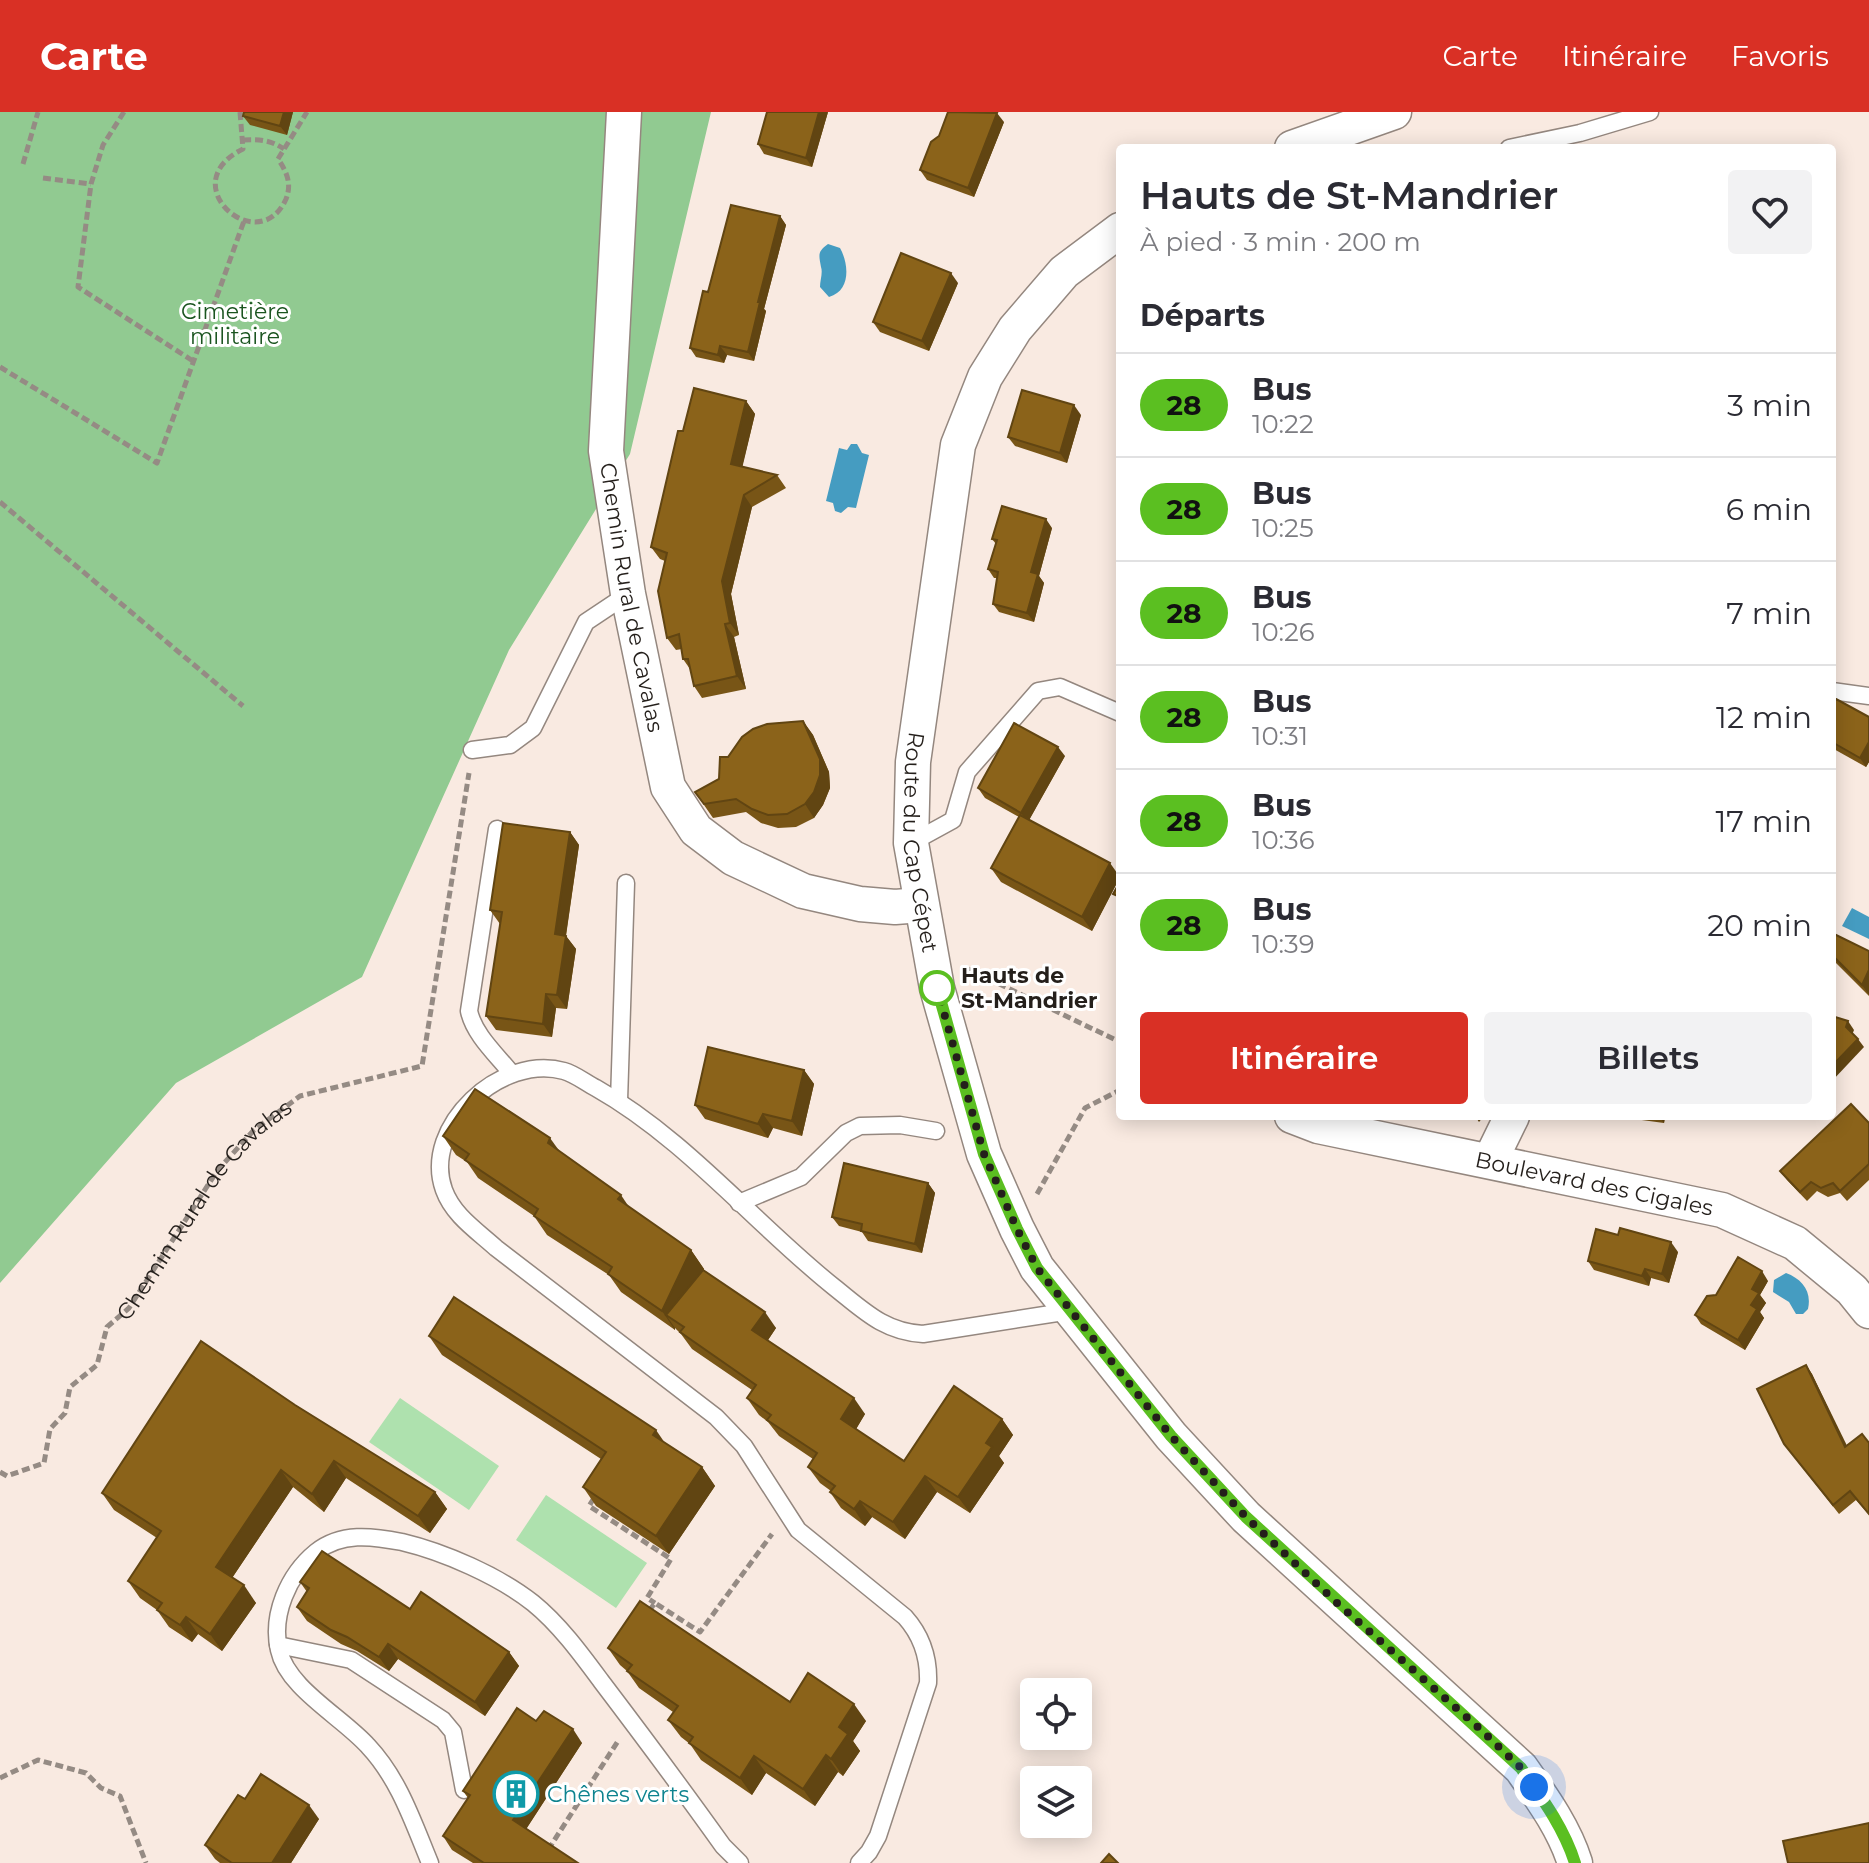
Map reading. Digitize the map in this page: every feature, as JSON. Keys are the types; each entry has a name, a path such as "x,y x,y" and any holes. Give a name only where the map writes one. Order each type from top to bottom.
{"street":[{"name":"Chemin Rural de Cavalas","path":"624,112 606,451 628,594 668,787 696,830 733,858 803,891 860,904 895,907 921,905"},
{"path":"1303,144 1394,112"},
{"name":"Route du Cap Cépet","path":"1116,233 1064,272 1015,329 985,377 958,445 913,762 911,843 940,1002 984,1154 1037,1268 1171,1436 1246,1517 1521,1768 1569,1843 1575,1863"},
{"name":"Boulevard des Cigales","path":"1302,1120 1318,1126 1722,1210 1795,1243 1852,1290 1869,1311"},
{"path":"1490,1161 1510,1120"}],"lane":[{"path":"1528,144 1580,133 1650,112"},
{"path":"472,750 510,745 533,728 586,622 628,594"},
{"path":"911,843 953,820 967,772 1038,691 1060,687 1116,711"},
{"path":"1836,692 1869,696"},
{"path":"497,829 469,1011 479,1032 512,1074"},
{"path":"619,1101 626,883"},
{"path":"859,1863 878,1836 928,1683 928,1666 916,1629 798,1530 744,1446 716,1417 496,1248 452,1207 443,1188 439,1164 444,1142 474,1097 495,1081 532,1069 566,1071 619,1101 673,1142 793,1254 881,1323 901,1333 923,1334 1070,1311"},
{"path":"739,1203 801,1177 846,1133 860,1126 900,1125 936,1131"},
{"path":"430,1863 392,1776 368,1745 294,1678 286,1668 278,1645 277,1624 281,1605 300,1569 313,1554 329,1543 347,1537 394,1540 443,1555 510,1587 534,1604 553,1622 631,1719 723,1846 740,1863"},
{"path":"278,1645 351,1660 443,1720 453,1732 464,1790"}],"path":[{"path":"23,164 38,112"},
{"path":"124,112 103,145 91,184 78,287 193,361"},
{"path":"240,112 243,149 223,163 217,174 216,186 218,198 233,216 258,222 271,217 281,208 287,196 289,182 286,170 278,159 307,112"},
{"path":"243,140 260,139 276,143 284,149"},
{"path":"43,178 91,184"},
{"path":"0,367 157,463 244,221"},
{"path":"0,502 243,706"},
{"name":"Chemin Rural de Cavalas","path":"0,1472 7,1476 44,1463 50,1429 65,1413 70,1387 97,1365 107,1327 129,1308 217,1171 254,1130 300,1096 422,1066 472,750"},
{"path":"929,948 1116,1040"},
{"path":"1017,1229 1085,1108 1116,1092"},
{"path":"597,1493 589,1506 671,1559 647,1598 700,1632 786,1514"},
{"path":"646,1616 655,1603"},
{"path":"548,1850 631,1719"},
{"path":"0,1778 38,1760 86,1773 101,1788 120,1796 146,1863"}],"green space":[{"name":"Cimetière militaire","path":"0,112 711,112 630,454 509,650 362,977 176,1083 0,1283"},
{"path":"400,1398 499,1466 469,1510 369,1442"},
{"path":"546,1495 647,1563 616,1608 516,1540"}],"water":[{"path":"828,244 840,248 846,269 845,283 829,297 820,287 820,254"},
{"path":"851,444 857,444 862,453 869,455 856,508 848,507 841,513 835,511 833,503 826,501 839,448 847,450"},
{"path":"1852,908 1869,917 1869,939 1842,926"},
{"path":"1786,1273 1801,1282 1807,1291 1808,1309 1803,1314 1796,1314 1789,1302 1773,1292 1774,1280"}],"building":[{"path":"244,112 284,112 280,126 243,116"},
{"path":"767,112 819,112 806,158 758,144"},
{"path":"948,112 997,113 968,188 920,170"},
{"path":"731,205 780,216 748,352 720,346 718,355 690,348 703,291 708,292"},
{"path":"901,253 951,273 922,341 873,322"},
{"path":"694,388 746,401 731,464 777,475 744,495 722,581 730,623 725,624 737,676 694,686 688,659 683,659 679,634 667,638 658,591 667,553 651,547 678,431 683,431"},
{"path":"1022,390 1074,405 1060,453 1008,437"},
{"path":"1002,506 1046,519 1031,572 1038,574 1027,613 993,604 998,572 988,569 997,540 992,539"},
{"path":"1836,699 1869,717 1869,742 1860,758 1836,744"},
{"path":"803,721 820,759 820,775 814,792 805,804 787,814 768,815 736,799 704,804 695,792 719,779 720,757 728,757 742,737 753,729 767,724"},
{"path":"1014,723 1058,747 1021,813 978,788"},
{"path":"1020,815 1110,863 1082,917 991,868"},
{"path":"503,823 570,832 555,934 566,936 557,995 546,994 543,1024 486,1016 502,912 490,910"},
{"path":"1836,935 1869,951 1869,970 1862,985 1836,959"},
{"path":"1836,1017 1848,1021 1846,1027 1858,1039 1836,1062"},
{"path":"708,1047 804,1070 792,1121 763,1114 758,1124 695,1105"},
{"path":"475,1089 550,1138 548,1143 621,1195 618,1199 691,1250 662,1311 608,1274 612,1267 534,1216 538,1209 465,1160 469,1154 443,1136"},
{"path":"1851,1104 1869,1123 1869,1164 1840,1191 1833,1183 1821,1188 1811,1182 1800,1192 1780,1171"},
{"path":"844,1163 928,1183 915,1244 861,1231 862,1224 832,1217"},
{"path":"1620,1228 1671,1242 1662,1274 1645,1269 1642,1276 1588,1261 1596,1229 1618,1235"},
{"path":"1738,1257 1762,1271 1752,1289 1759,1293 1751,1305 1757,1309 1738,1340 1695,1315 1707,1296 1716,1295"},
{"path":"703,1270 765,1312 752,1330 854,1398 841,1419 904,1461 954,1386 1002,1419 986,1443 992,1447 958,1497 925,1476 893,1522 860,1501 854,1509 830,1492 835,1486 808,1467 817,1453 767,1420 771,1415 747,1398 756,1385 680,1332 684,1327 666,1315"},
{"path":"454,1297 656,1430 653,1435 702,1467 656,1536 583,1487 606,1452 429,1336"},
{"path":"201,1341 295,1405 435,1492 418,1516 334,1461 312,1494 281,1470 216,1567 244,1585 210,1634 186,1617 180,1625 157,1610 162,1603 128,1581 161,1531 102,1493"},
{"path":"1806,1365 1845,1447 1862,1434 1869,1443 1869,1514 1850,1491 1833,1505 1784,1444 1757,1389"},
{"path":"322,1551 410,1609 421,1592 509,1652 475,1702 388,1644 379,1657 297,1607 309,1588 300,1582"},
{"path":"640,1601 790,1702 808,1673 854,1704 839,1727 848,1734 831,1759 826,1755 803,1789 754,1756 740,1778 689,1743 693,1737 668,1720 678,1706 627,1671 632,1665 608,1648"},
{"path":"517,1708 536,1721 544,1711 573,1729 513,1820 578,1863 484,1863 443,1836 470,1795 463,1791"},
{"path":"261,1774 309,1805 272,1863 232,1863 205,1845 238,1795 245,1799"},
{"path":"1869,1823 1869,1863 1788,1863 1783,1841"},
{"path":"1109,1854 1118,1863 1101,1863"}],"bus line":[{"name":"28","path":"937,988 984,1154 1037,1268 1171,1436 1246,1517 1521,1768 1569,1843 1575,1863"}],"place":[{"name":"Hauts de St-Mandrier","path":"937,988"},
{"name":"Chênes verts","path":"516,1794"}],"route":[{"path":"937,988 984,1154 1037,1268 1171,1436 1246,1517 1337,1603 1479,1728 1521,1768 1534,1787"}]}
